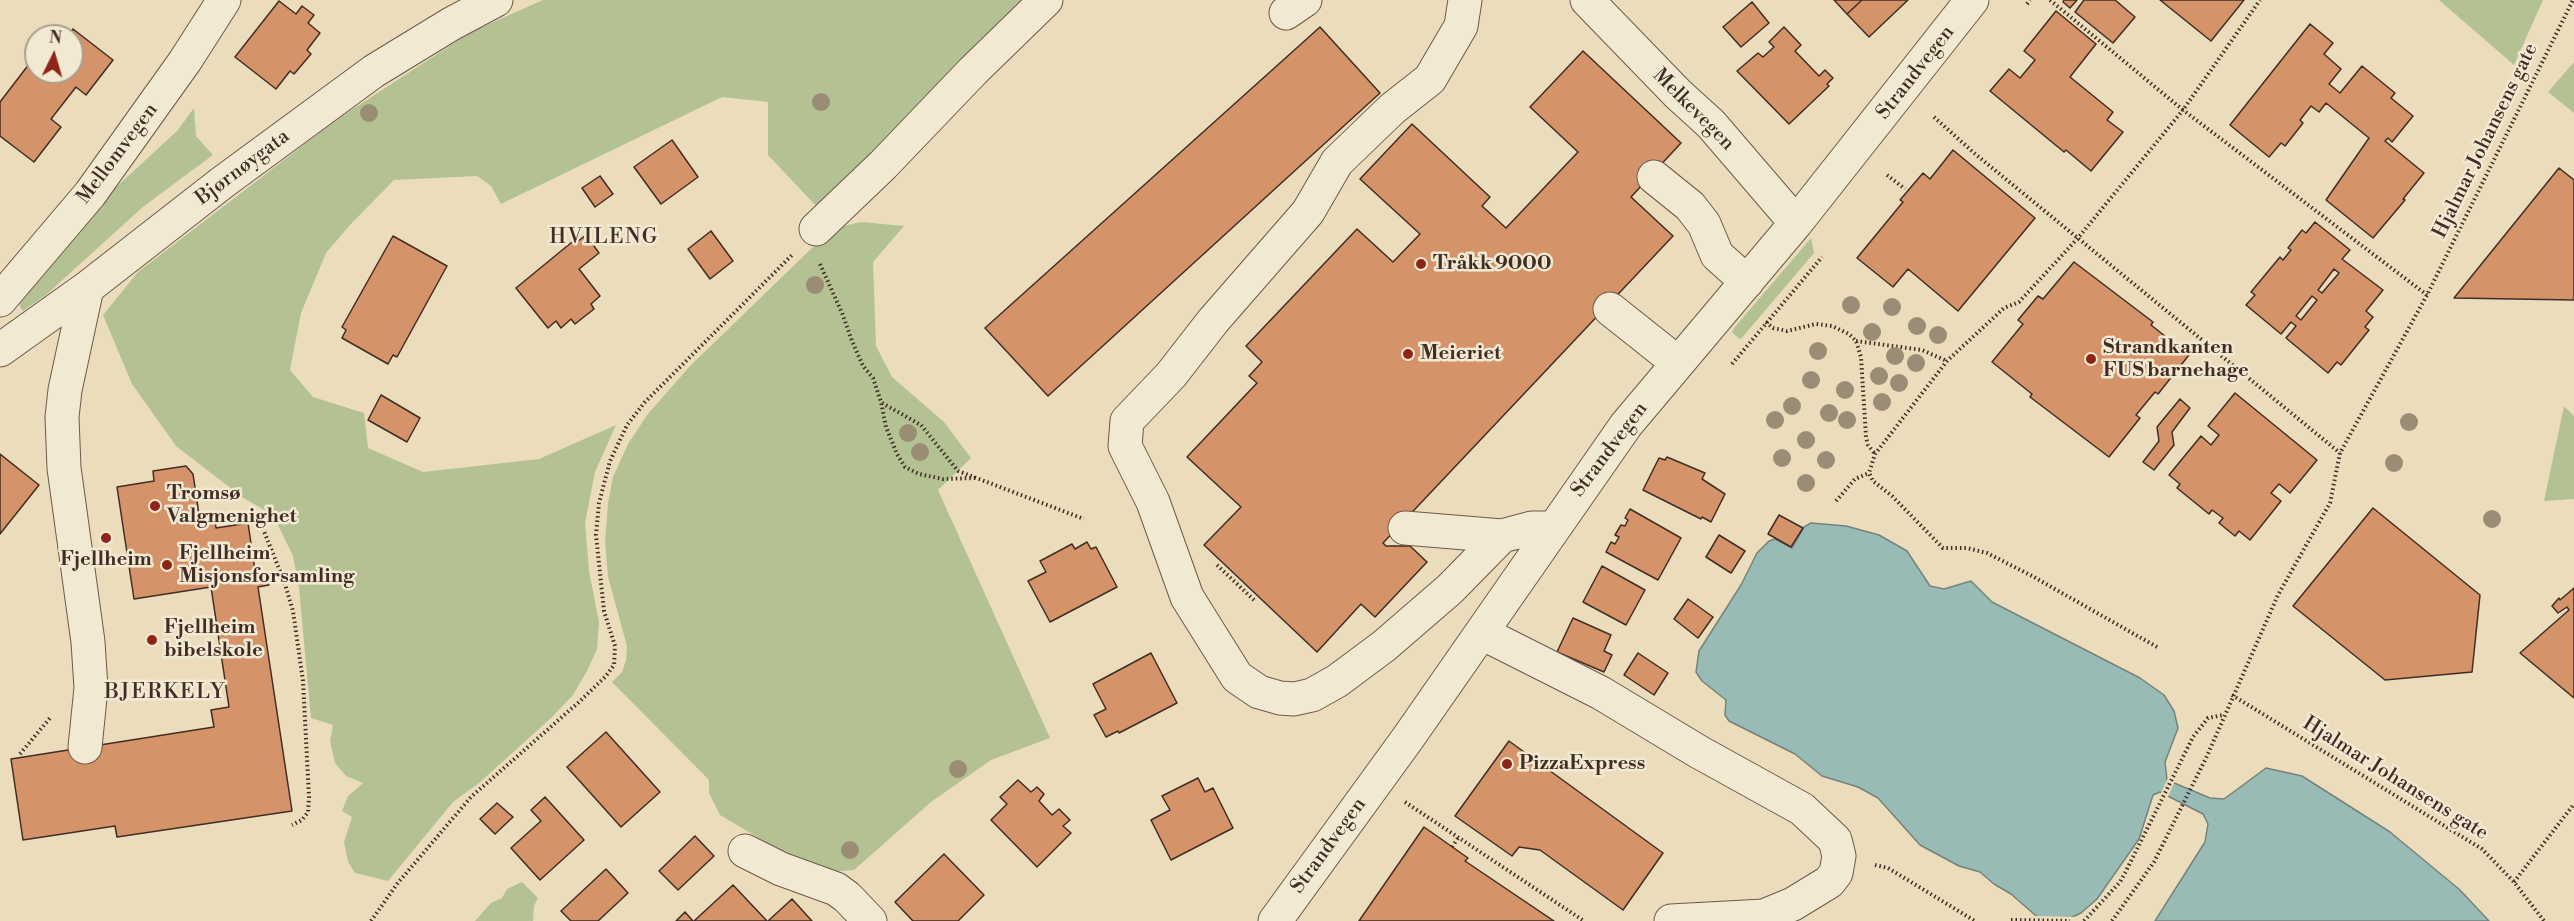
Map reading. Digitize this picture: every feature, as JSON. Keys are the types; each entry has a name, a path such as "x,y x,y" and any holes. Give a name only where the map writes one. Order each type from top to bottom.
{"street":[{"name":"Mellomvegen","path":"0,300 90,194 185,61 224,0"},
{"name":"Bjørnøygata","path":"0,350 87,288 223,182 374,71 451,24 496,0"},
{"path":"811,235 1046,0"},
{"path":"1465,0 1461,26 1430,79 1392,109 1337,162 1308,212 1213,321 1171,375 1127,421 1125,446 1161,521 1187,597 1237,677 1259,692 1280,698 1294,699 1312,695 1375,653 1450,589 1502,536"},
{"name":"Melkevegen","path":"1587,0 1678,94 1711,124 1796,223"},
{"name":"Strandvegen","path":"1275,921 1482,633 1552,528 1626,425 1796,223 1972,0"},
{"path":"1654,177 1690,206 1704,224 1718,255 1747,282"},
{"path":"85,747 91,688 90,665 69,509 62,417 67,380 87,288"},
{"path":"1610,309 1678,363"},
{"path":"1405,528 1502,536 1532,528 1552,528"},
{"path":"1482,633 1601,693 1699,752 1802,809 1835,840 1839,856 1836,873 1828,882 1793,904 1764,916 1671,921"},
{"path":"745,851 781,869 836,889 870,921"}],"path":[{"path":"2050,0 2183,110 2427,295"},
{"path":"2157,647 1987,553 1967,548 1943,548 1892,496 1873,481 1869,473 1875,454 1947,362 2004,308 2019,302 2078,238 2183,110 2260,0"},
{"name":"Hjalmar Johansens gate","path":"2112,921 2154,862 2207,756 2223,715 2278,595 2330,503 2340,453 2427,295 2573,0"},
{"path":"1934,117 2340,453"},
{"path":"1887,175 1905,189"},
{"path":"371,921 397,884 471,797 579,702 614,665 615,646 604,611 596,535 603,482 618,443 627,425 645,402 811,235 863,366 873,378 886,427 897,454 905,466 919,474 943,479 977,478"},
{"path":"1732,364 1822,257"},
{"path":"1766,322 1773,328 1787,331 1816,324 1832,326 1850,334 1856,341 1861,357 1866,437 1868,445 1875,454"},
{"path":"1856,341 1922,350 1947,362"},
{"path":"881,402 921,425 958,471 1084,519"},
{"path":"1836,501 1855,479 1869,473"},
{"path":"261,524 284,581 293,611 303,681 308,812 302,820 292,825"},
{"name":"Hjalmar Johansens gate","path":"2232,695 2482,849 2514,882 2544,921"},
{"path":"2084,921 2120,882 2193,737 2208,718 2223,715"},
{"path":"1401,800 1584,921"},
{"path":"2514,882 2574,804"},
{"path":"1452,847 1458,838"},
{"path":"1839,856 1888,868 1975,921"},
{"path":"2011,920 2070,921"}],"green space":[{"path":"543,0 1035,0 818,208 768,155 768,102 722,97 501,204 491,186 477,176 394,180 326,253 301,313 290,370 313,397 364,413 368,448 423,472 539,459 616,425 595,472 585,523 589,571 599,622 597,649 587,671 573,695 551,718 479,783 453,802 388,881 355,873 348,862 344,842 352,817 342,811 348,796 363,783 346,776 335,763 330,741 333,725 311,718 299,588 293,556 273,515 242,497 176,446 132,384 103,315 138,272 336,120 471,32"},
{"path":"2439,0 2543,0 2514,65"},
{"path":"2574,62 2574,113 2548,92"},
{"path":"194,108 196,136 213,155 144,206 47,294 23,311 20,302 113,190 177,131"},
{"path":"861,222 904,226 873,262 876,346 892,377 944,422 971,458 938,490 1050,738 991,760 931,802 854,870 827,872 791,857 720,815 709,793 709,780 612,682 622,672 627,646 608,577 605,542 613,477 628,444 647,415 690,366 812,248 839,227"},
{"path":"1811,238 1814,253 1741,339 1738,338 1732,332 1734,328"},
{"path":"2564,406 2574,416 2574,499 2544,501"},
{"path":"522,882 538,898 534,906 533,921 475,921 491,903 502,898 507,889"}],"water":[{"path":"1811,523 1846,526 1879,535 1907,551 1930,586 1944,589 1971,581 1992,602 2140,678 2164,695 2174,711 2178,728 2165,762 2167,780 2210,798 2224,799 2266,768 2302,776 2390,832 2460,890 2489,921 2155,921 2205,842 2208,824 2203,814 2160,792 2153,795 2139,839 2097,899 2081,913 2066,920 2042,921 2011,894 1980,872 1959,866 1920,845 1878,798 1858,787 1822,776 1795,754 1729,721 1725,715 1726,700 1702,681 1696,672 1699,651 1741,585 1757,553 1769,541 1775,539 1792,548 1804,527"}],"pier":[{"path":"2169,776 2175,781 2167,799 2160,795"},
{"path":"2032,916 2078,917 2071,921 2037,921"}],"building":[{"path":"1834,0 1862,0 1847,14"},
{"path":"1862,0 1908,0 1869,37 1847,14"},
{"path":"2064,0 2077,0 2070,8 2063,2"},
{"path":"2084,0 2115,0 2135,17 2113,43 2075,12"},
{"path":"2160,0 2244,0 2211,41"},
{"path":"279,1 296,14 302,6 314,15 308,23 320,33 307,50 311,54 294,74 290,71 276,89 235,57"},
{"path":"1752,2 1769,23 1741,47 1723,27"},
{"path":"2056,11 2096,44 2070,77 2113,112 2107,120 2123,132 2091,171 2066,150 2064,152 1990,91 2009,69 2020,78 2035,60 2024,51"},
{"path":"2310,24 2333,43 2324,54 2341,69 2329,84 2340,93 2362,66 2395,93 2391,98 2413,116 2392,142 2388,138 2385,141 2424,173 2373,238 2326,200 2369,138 2326,103 2319,112 2311,106 2300,120 2303,123 2285,146 2281,143 2269,157 2230,125"},
{"path":"1320,27 1380,93 1048,396 985,328"},
{"path":"1784,27 1801,45 1795,51 1819,76 1825,70 1833,78 1827,84 1829,86 1789,124 1737,71 1758,53 1763,57 1774,47 1769,42"},
{"path":"84,38 113,60 86,95 76,87 51,119 61,127 34,162 0,136 0,102 24,71 24,84 84,84"},
{"name":"Meieriet","path":"1583,51 1681,143 1631,197 1673,236 1383,543 1386,546 1410,546 1427,562 1375,617 1361,604 1317,652 1204,545 1241,507 1187,457 1257,383 1249,376 1262,362 1246,346 1357,229 1393,262 1420,234 1360,179 1412,124 1490,197 1482,206 1506,228 1578,152 1530,107"},
{"path":"672,140 698,177 661,204 634,167"},
{"path":"1953,150 2035,218 1958,311 1908,269 1893,287 1857,258 1903,202 1900,200 1923,173 1930,179"},
{"path":"2559,168 2574,180 2574,300 2454,298"},
{"path":"600,176 613,194 595,207 582,188"},
{"path":"2315,222 2350,250 2342,259 2383,290 2366,311 2373,317 2365,327 2369,330 2341,365 2337,362 2328,373 2286,338 2296,326 2291,322 2281,334 2246,305 2255,295 2251,292 2280,257 2283,260 2291,250 2288,248 2302,230 2306,233","holes":["2334,269 2339,273 2322,293 2318,290","2312,296 2317,300 2301,320 2296,316"]},
{"path":"711,231 733,261 710,279 688,249"},
{"path":"586,235 599,253 579,269 600,296 591,304 594,309 575,324 571,319 561,328 556,321 548,328 516,288 572,242 574,244"},
{"path":"393,236 447,266 397,357 393,355 388,364 342,338 346,330 342,327"},
{"path":"2074,262 2153,322 2151,325 2189,355 2158,394 2155,392 2136,415 2140,418 2109,457 2030,397 2032,394 1992,362 2023,324 2018,320 2038,296 2043,299"},
{"path":"2235,393 2317,460 2290,493 2279,484 2271,493 2281,501 2250,540 2239,531 2235,536 2219,523 2223,518 2212,510 2209,514 2177,488 2180,484 2169,475 2201,436 2211,445 2219,435 2208,426"},
{"path":"381,395 420,418 407,442 368,420"},
{"path":"2180,399 2190,408 2172,432 2174,445 2154,470 2143,462 2159,441 2157,427"},
{"path":"0,454 39,485 0,534"},
{"path":"1667,457 1705,473 1702,479 1725,494 1711,522 1643,490 1659,458 1665,460"},
{"path":"186,466 193,474 200,521 215,520 216,528 248,523 256,577 268,575 269,585 258,587 292,811 117,837 115,826 23,840 11,759 214,727 211,710 229,707 211,587 134,599 117,487 154,481 153,471"},
{"path":"2373,508 2480,595 2472,672 2385,680 2293,606"},
{"path":"1630,509 1681,538 1658,580 1606,552 1611,542 1615,544 1619,537 1615,535 1621,525 1625,526 1628,520 1625,518"},
{"path":"1779,515 1803,528 1791,547 1768,534"},
{"path":"1719,535 1745,551 1731,573 1706,557"},
{"path":"1087,542 1091,549 1096,547 1117,587 1050,622 1028,581 1046,572 1040,561 1072,544 1075,549"},
{"path":"1602,566 1645,590 1626,625 1583,602"},
{"path":"2574,588 2574,698 2520,653 2569,610 2567,607 2558,613 2552,606"},
{"path":"1688,599 1713,617 1698,638 1674,619"},
{"path":"1573,618 1611,635 1604,651 1612,655 1604,672 1557,652"},
{"path":"1151,653 1177,703 1119,733 1118,731 1106,737 1094,715 1106,709 1093,684"},
{"path":"1638,653 1668,673 1654,695 1624,675"},
{"path":"606,732 660,792 621,827 567,767"},
{"path":"1509,741 1663,853 1623,910 1540,850 1519,847 1512,856 1455,816"},
{"path":"1198,778 1205,792 1213,788 1233,828 1171,860 1151,820 1170,810 1162,796"},
{"path":"1018,780 1031,792 1037,787 1044,794 1039,801 1052,815 1059,809 1070,820 1063,826 1071,833 1037,867 991,820 1007,804 1000,797"},
{"path":"545,797 584,840 540,880 511,848 541,821 531,810"},
{"path":"497,803 513,817 495,834 480,819"},
{"path":"1424,827 1468,858 1465,861 1554,921 1359,921"},
{"path":"695,836 714,856 678,890 659,871"},
{"path":"944,854 984,895 958,921 913,921 895,902"},
{"path":"606,869 628,893 598,921 571,921 561,911"},
{"path":"733,885 767,921 694,921"},
{"path":"792,899 812,921 768,921"},
{"path":"685,912 693,921 676,921"}],"place":[{"name":"Tråkk 9000","path":"1421,264"},
{"name":"Meieriet","path":"1408,354"},
{"name":"Strandkanten FUS barnehage","path":"2091,359"},
{"name":"Tromsø Valgmenighet","path":"155,506"},
{"name":"Fjellheim","path":"106,538"},
{"name":"Fjellheim Misjonsforsamling","path":"167,565"},
{"name":"Fjellheim bibelskole","path":"152,640"},
{"name":"PizzaExpress","path":"1507,764"}],"district":[{"name":"HVILENG","path":"604,238"},
{"name":"BJERKELY","path":"165,693"}]}
